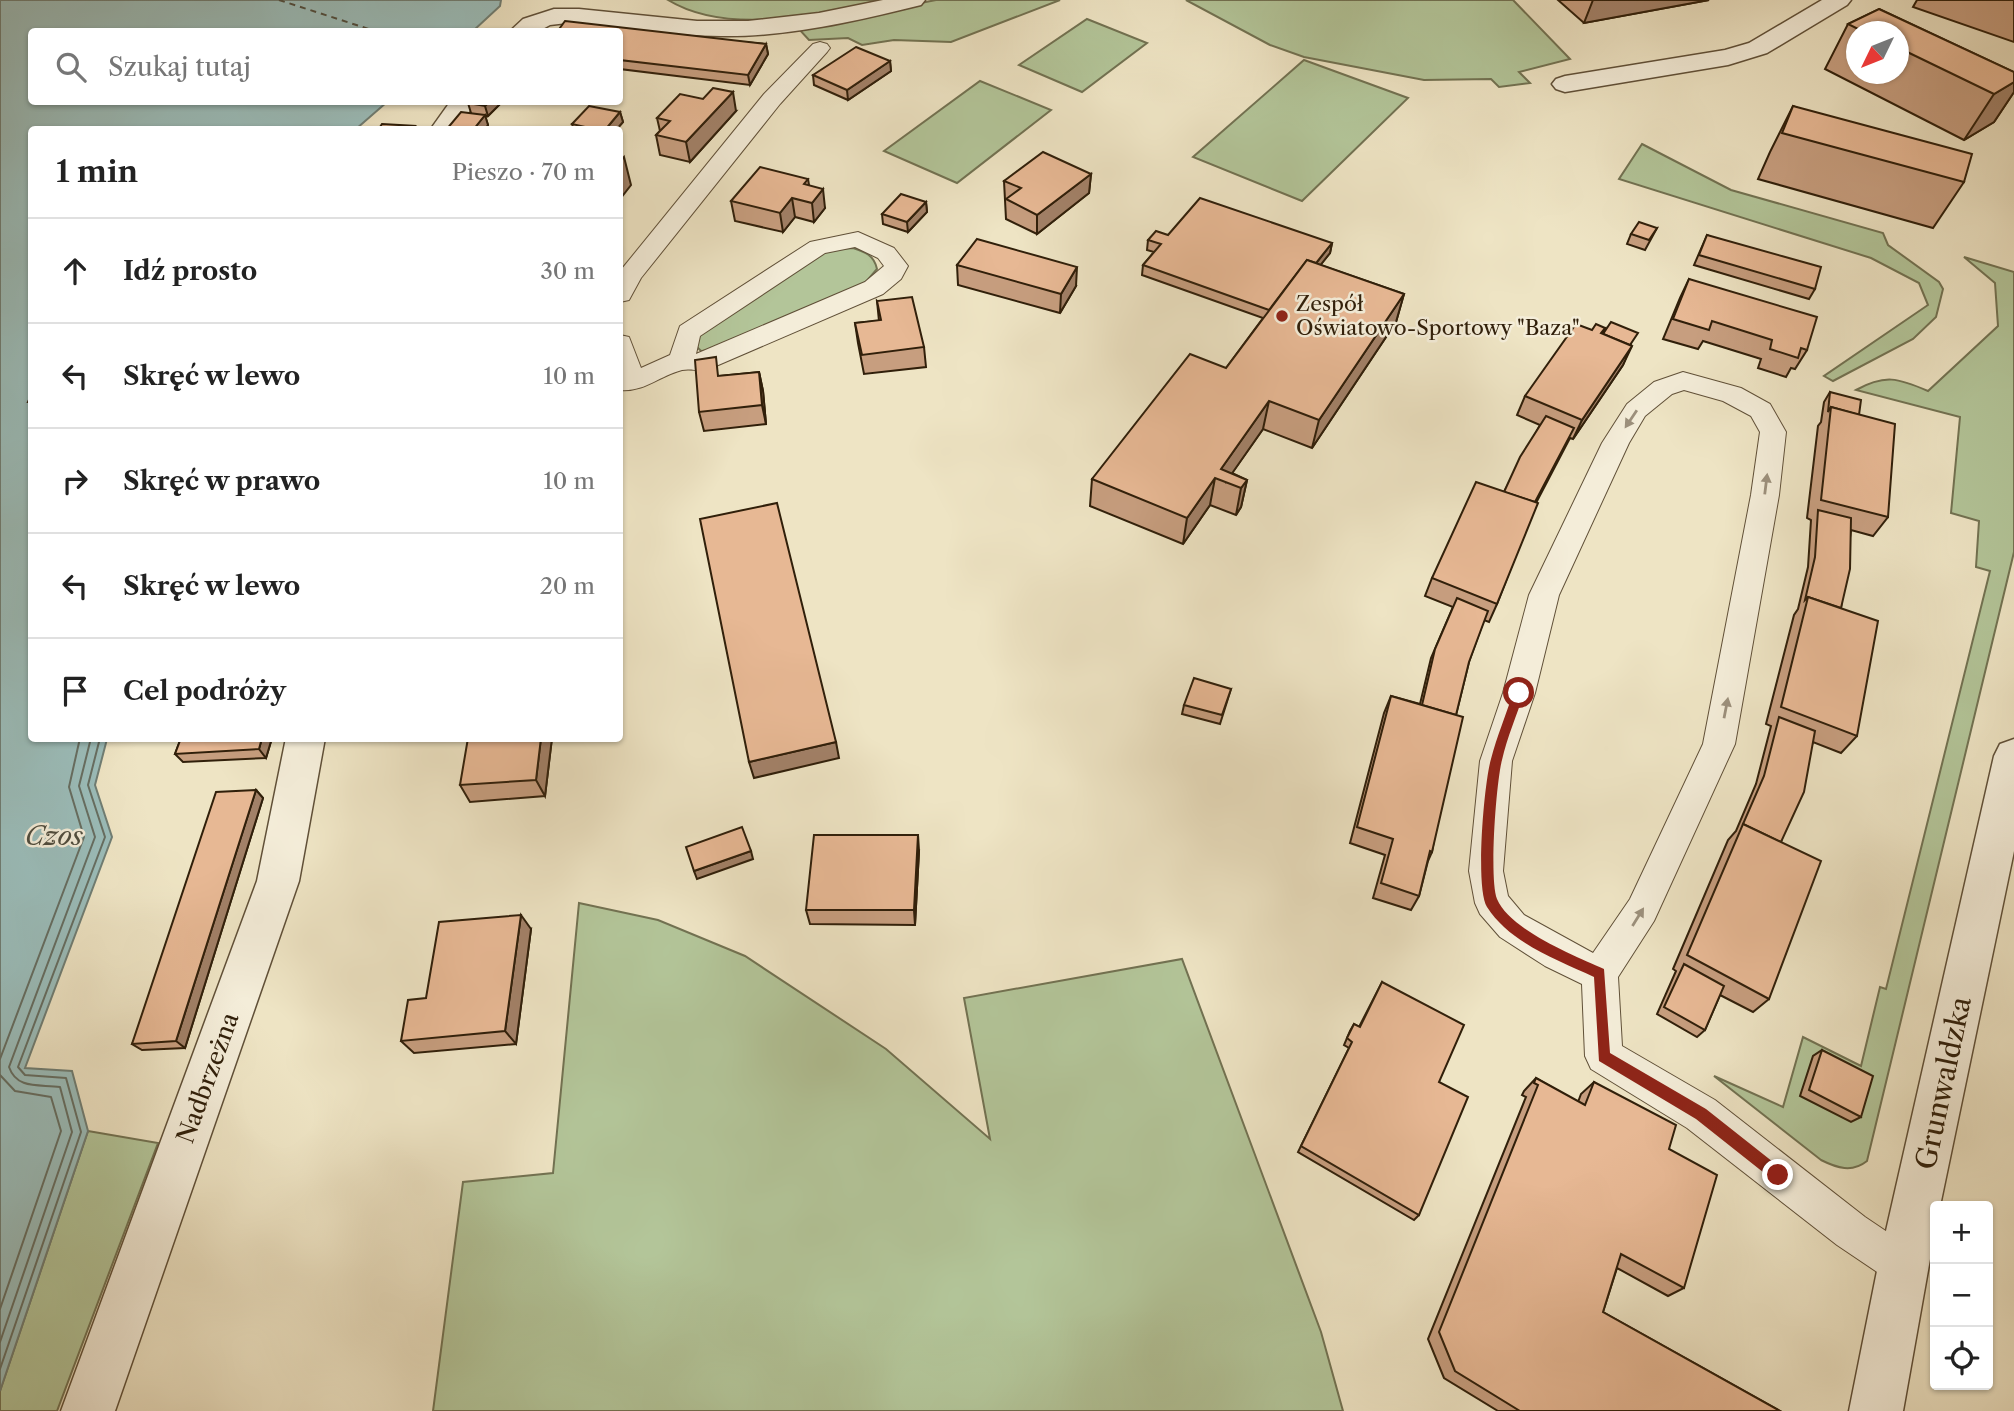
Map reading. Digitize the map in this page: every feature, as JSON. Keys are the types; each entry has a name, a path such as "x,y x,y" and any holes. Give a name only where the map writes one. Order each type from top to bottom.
{"street":[{"path":"526,27 558,16 723,29 784,25 868,11 913,0"},
{"path":"1564,84 1728,57 1758,48 1839,0"},
{"path":"446,126 461,105"},
{"name":"Nadbrzeżna","path":"88,1411 278,881 305,742"},
{"name":"Grunwaldzka","path":"1877,1411 1903,1266 2014,755"}],"lane":[{"path":"623,288 630,275 772,99 820,48"},
{"path":"623,362 626,382 681,360 700,363 874,288 892,274 896,266 886,254 858,239 836,241 818,247 690,332 681,360"},
{"path":"1600,974 1558,954 1512,926 1492,903 1486,871 1496,761 1519,693 1544,595 1616,443 1636,410 1663,388 1683,381 1732,394 1761,410 1773,432 1765,495 1719,744 1642,910 1600,974 1604,1056 1701,1114 1851,1231 1903,1266"}],"green space":[{"path":"668,0 881,0 802,16 745,20 692,11"},
{"path":"936,0 1060,0 951,42 894,40 862,45 848,38 809,40 797,27"},
{"path":"1186,0 1513,0 1570,59 1519,72 1530,83 1499,87 1491,79 1424,80 1304,57 1270,45"},
{"path":"1087,19 1147,43 1082,92 1019,65"},
{"path":"1304,60 1408,98 1302,201 1193,157"},
{"path":"980,81 1051,110 957,183 884,151"},
{"path":"1642,144 1731,190 1883,233 1888,245 1939,282 1943,289 1936,317 1913,339 1833,381 1824,376 1928,305 1919,283 1871,258 1619,179"},
{"path":"853,248 868,255 876,264 877,269 865,283 714,350 701,351 696,346 696,338 819,255 833,249"},
{"path":"1964,257 2014,272 2014,552 1867,1161 1856,1167 1844,1168 1821,1160 1714,1076 1783,1107 1803,1037 1861,1066 1880,987 1886,989 1990,571 1976,567 1979,521 1951,513 1960,417 1856,390 1875,382 1892,380 1928,391 1998,326 1995,283"},
{"path":"579,903 658,920 745,956 886,1049 990,1139 964,998 1182,959 1321,1332 1343,1411 433,1411 463,1182 553,1173"},
{"path":"88,1131 158,1143 57,1411 0,1411 0,1391"}],"water":[{"name":"Czos","path":"0,0 501,0 500,6 476,28 28,28 28,105 384,105 359,126 28,126 28,742 106,742 95,785 112,837 25,1068 72,1071 88,1131 0,1391"}],"building":[{"path":"1879,9 1905,21 1854,21"},
{"path":"565,21 766,44 748,75 623,60 623,28 560,28"},
{"path":"1909,23 2014,72 2014,82 1994,94 1909,53"},
{"path":"856,47 890,61 847,90 813,75"},
{"path":"713,88 733,92 686,142 656,135 670,121 657,118 680,94 703,99"},
{"path":"589,106 620,112 608,126 572,124"},
{"path":"1793,106 1972,154 1964,182 1782,133"},
{"path":"461,112 485,115 476,126 449,126"},
{"path":"382,124 415,126 381,126"},
{"path":"1043,152 1091,174 1037,215 1006,199 1021,188 1004,181"},
{"path":"760,167 808,179 804,184 823,189 812,203 792,198 780,213 731,201"},
{"path":"901,194 926,202 907,222 882,214"},
{"path":"1200,198 1332,243 1316,263 1307,260 1269,310 1143,265 1161,244 1148,240 1156,231 1168,235"},
{"path":"1639,222 1657,228 1649,240 1631,234"},
{"path":"1707,235 1821,267 1815,289 1699,255"},
{"path":"977,239 1077,267 1061,294 957,265"},
{"path":"1307,260 1404,294 1319,420 1269,401 1221,469 1247,480 1241,488 1215,478 1187,518 1092,479 1190,354 1226,368"},
{"path":"1689,279 1817,317 1807,350 1801,348 1798,358 1770,349 1772,340 1712,321 1709,330 1673,319"},
{"path":"912,297 924,347 862,355 855,323 881,320 877,301"},
{"path":"1611,322 1638,333 1630,345 1603,334"},
{"path":"1576,324 1592,330 1596,324 1605,328 1601,333 1632,346 1582,420 1525,396"},
{"path":"716,357 718,376 759,372 762,405 699,412 695,360"},
{"path":"1830,392 1861,400 1859,415 1831,407 1828,412"},
{"path":"1831,407 1895,424 1888,517 1821,500"},
{"path":"1546,416 1574,428 1535,502 1504,492 1520,457"},
{"path":"1476,482 1538,503 1497,604 1432,578"},
{"path":"777,503 836,742 749,762 700,519"},
{"path":"1818,510 1851,518 1850,569 1841,608 1808,597 1805,600 1815,557"},
{"path":"1808,597 1878,621 1857,736 1781,707"},
{"path":"1457,598 1488,611 1469,662 1456,715 1422,705 1435,649"},
{"path":"1194,678 1231,689 1222,715 1184,705"},
{"path":"1391,696 1463,717 1432,852 1430,851 1419,896 1381,883 1393,839 1357,827"},
{"path":"1779,717 1815,731 1804,792 1781,842 1743,824 1764,776"},
{"path":"180,742 261,742 259,749 175,754"},
{"path":"467,742 541,742 536,780 460,785"},
{"path":"256,790 176,1041 132,1044 216,792"},
{"path":"1743,824 1821,861 1769,999 1687,955"},
{"path":"742,827 751,851 694,871 686,847"},
{"path":"814,835 918,835 914,910 806,910"},
{"path":"521,915 505,1031 401,1041 408,1000 426,998 439,922"},
{"path":"1684,964 1724,986 1705,1030 1664,1007"},
{"path":"1382,982 1464,1025 1439,1082 1468,1097 1419,1215 1301,1146 1352,1042 1347,1038 1354,1024 1360,1027"},
{"path":"1822,1050 1873,1076 1861,1117 1809,1090"},
{"path":"1536,1078 1585,1105 1594,1082 1676,1125 1669,1149 1717,1175 1684,1288 1621,1254 1603,1312 1780,1411 1520,1411 1455,1371 1439,1332 1538,1085 1534,1083"}],"ferry route":[{"path":"279,0 366,28"}],"place":[{"name":"Zespół Oświatowo-Sportowy \"Baza\"","path":"1282,316"}],"route":[{"path":"1519,693 1496,761 1486,871 1492,903 1512,926 1558,954 1600,974 1604,1056 1701,1114 1778,1175"}]}
